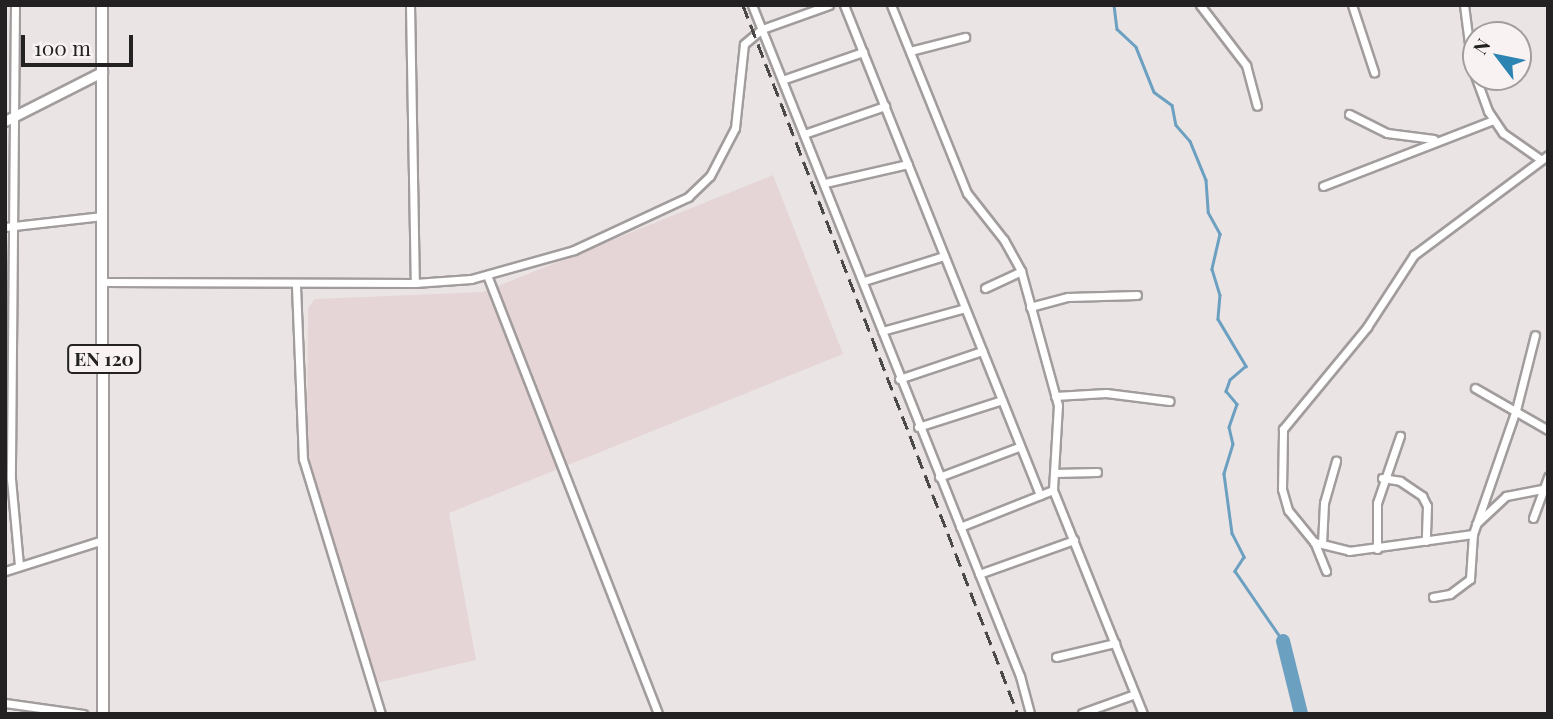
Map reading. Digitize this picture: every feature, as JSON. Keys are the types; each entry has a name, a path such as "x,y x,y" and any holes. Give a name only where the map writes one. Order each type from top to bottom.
{"main road":[{"name":"EN 120","path":"102,5 103,714"}],"street":[{"path":"15,5 9,119 9,228 11,479 19,566"},
{"path":"410,5 415,283"},
{"path":"752,5 864,281 918,427 1020,676 1030,714"},
{"path":"104,282 296,285 415,283 487,275 574,250 688,197 710,176 727,150 735,128 740,56 744,44 762,29 829,5"},
{"path":"844,5 1040,495"},
{"path":"891,5 967,193 1004,240 1021,271 1055,396 1060,431 1053,490 1143,714"},
{"path":"1200,5 1246,65 1257,106"},
{"path":"1352,5 1374,72"},
{"path":"1464,5 1472,67 1493,120 1523,150 1540,159"},
{"path":"910,51 965,37"},
{"path":"782,80 863,52"},
{"path":"9,119 102,72"},
{"path":"804,134 885,106"},
{"path":"1349,114 1387,133 1437,139"},
{"path":"1323,186 1437,139 1493,120"},
{"path":"1326,571 1314,542 1288,510 1279,475 1283,429 1291,414 1354,344 1414,255 1548,155"},
{"path":"825,183 908,164"},
{"path":"9,228 102,216"},
{"path":"864,281 944,256"},
{"path":"985,288 1021,271"},
{"path":"487,275 658,714"},
{"path":"296,285 303,459 381,714"},
{"path":"1030,307 1080,295 1137,295"},
{"path":"882,331 965,308"},
{"path":"1433,597 1450,594 1470,579 1473,534 1516,410 1535,335"},
{"path":"899,379 982,351"},
{"path":"1475,388 1548,430"},
{"path":"1055,396 1106,393 1169,401"},
{"path":"918,427 1002,400"},
{"path":"1377,549 1375,524 1382,478 1401,436"},
{"path":"939,477 1019,447"},
{"path":"1322,544 1324,503 1336,461"},
{"path":"1054,473 1097,472"},
{"path":"1533,518 1548,477"},
{"path":"1382,478 1400,481 1422,496 1427,506 1426,541"},
{"path":"1476,525 1506,496 1543,489"},
{"path":"960,527 1053,490"},
{"path":"1314,542 1349,551 1473,534"},
{"path":"5,571 103,540"},
{"path":"979,574 1073,540"},
{"path":"1056,657 1115,643"},
{"path":"1083,713 1135,694"},
{"path":"5,703 83,714"}],"shaded area":[{"path":"773,175 843,354 449,513 476,660 377,683 324,522 307,447 308,308 315,299 483,292"}],"waterway":[{"path":"1114,5 1117,29 1136,47 1154,92 1172,105 1176,125 1190,141 1206,180 1208,212 1220,234 1212,269 1220,295 1218,319 1246,366 1230,380 1226,391 1237,404 1229,427 1233,444 1224,474 1232,533 1244,557 1235,571 1283,641"},
{"path":"1283,641 1301,714"}],"railway":[{"path":"743,5 1018,714"}]}
